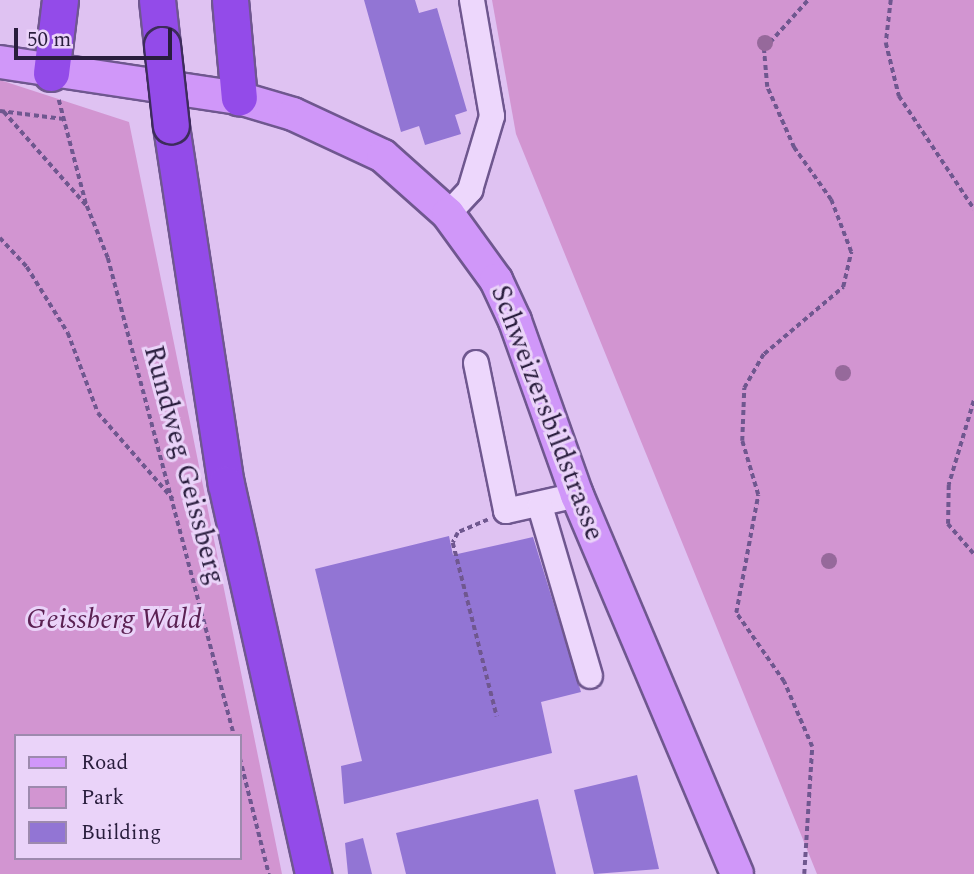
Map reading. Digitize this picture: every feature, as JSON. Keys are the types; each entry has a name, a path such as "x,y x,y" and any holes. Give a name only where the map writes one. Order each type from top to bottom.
{"highway":[{"path":"51,73 60,0"},
{"path":"157,0 171,126 226,484 313,874"},
{"path":"230,0 239,98"}],"main road":[{"name":"Schweizersbildstrasse","path":"0,62 51,73 239,98 372,150 448,214 496,280 577,495 737,874"}],"street":[{"path":"448,214 470,190 492,116 472,0"},
{"path":"475,363 506,512 577,495"},
{"path":"540,506 590,676"}],"path":[{"path":"804,874 812,747 785,682 736,613 758,495 742,441 744,388 764,354 843,287 851,252 831,200 794,148 767,87 764,48 808,0"},
{"path":"891,0 886,43 899,96 974,209"},
{"name":"Rundweg Geissberg","path":"51,73 87,206 108,258 174,500 233,734"},
{"name":"Rundweg Geissberg","path":"2,112 87,206"},
{"path":"2,112 64,119"},
{"path":"0,239 27,267 68,333 99,413 174,500"},
{"path":"974,401 949,485 948,524 974,554"},
{"path":"497,717 453,543 458,533 506,512"},
{"path":"242,766 269,874"}],"green space":[{"path":"492,0 974,0 974,874 817,874 516,134"},
{"name":"Geissberg Wald","path":"0,80 129,122 282,874 0,874"}],"building":[{"path":"364,0 415,0 419,13 437,8 467,111 455,115 461,134 425,145 419,126 401,132"},
{"path":"449,536 453,555 533,537 581,692 541,702 552,753 344,804 341,766 362,761 315,569"},
{"path":"637,775 659,869 594,874 574,790"},
{"path":"538,799 556,874 406,874 396,833"},
{"path":"363,838 372,874 348,874 345,843"}]}
